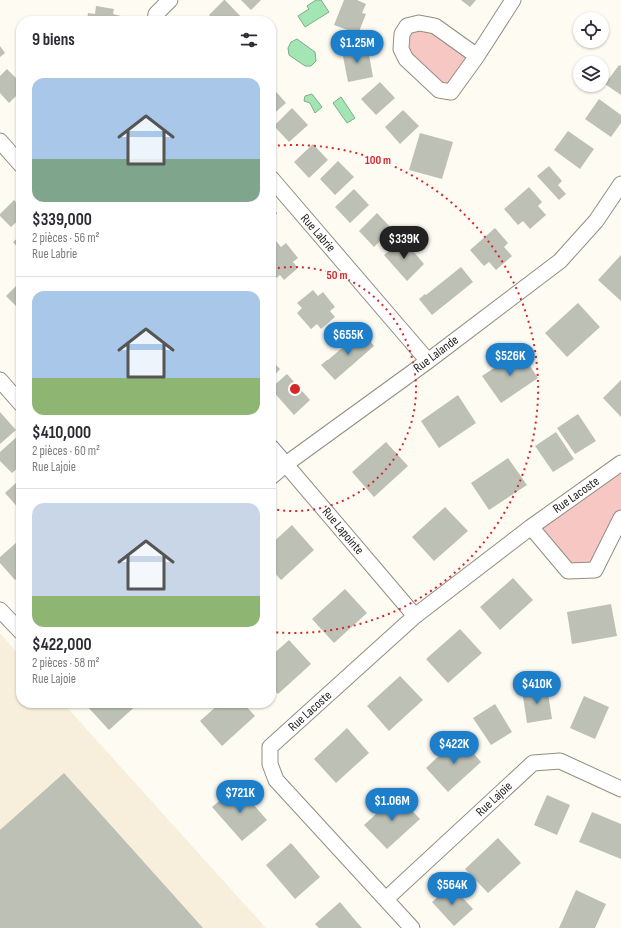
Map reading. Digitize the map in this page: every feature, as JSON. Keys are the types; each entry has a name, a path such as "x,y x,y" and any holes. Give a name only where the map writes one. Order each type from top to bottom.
{"street":[{"path":"156,16 170,0"},
{"path":"477,56 435,26 419,23 406,26 402,34 401,49 406,59 439,90 451,92 477,56 513,0"},
{"path":"0,141 16,159"},
{"name":"Rue Labrie","path":"276,184 428,361"},
{"name":"Rue Lalande","path":"276,473 428,361 560,261 596,221 621,184"},
{"path":"0,380 16,398"},
{"name":"Rue Lapointe","path":"276,453 415,616"},
{"name":"Rue Lacoste","path":"412,928 276,780 270,764 270,747 415,616 531,527 621,464"},
{"path":"531,527 568,571 595,570 621,518"},
{"path":"0,610 16,627"},
{"name":"Rue Lajoie","path":"386,899 533,763 560,761 621,789"}],"shaded area":[{"path":"316,0 321,0 329,12 305,27 298,16 309,9 307,6"},
{"path":"419,23 477,56 451,92 406,59 402,34"},
{"path":"297,39 315,52 316,61 311,66 305,66 289,55 288,48 291,42"},
{"path":"312,94 322,107 315,113 310,103 304,101 305,96"},
{"path":"341,97 355,118 347,123 333,103"},
{"path":"621,463 621,518 595,570 568,571 531,527"},
{"path":"0,633 16,651 16,708 68,708 266,928 0,928"}],"building":[{"path":"225,0 240,16 210,16 209,15"},
{"path":"241,0 261,0 251,10"},
{"path":"344,0 357,0 366,4 362,13 366,14 358,34 334,25"},
{"path":"461,0 476,0 470,7"},
{"path":"96,6 114,9 113,14 121,16 88,16 88,13 95,14"},
{"path":"0,46 5,53 0,57"},
{"path":"363,46 365,56 369,55 373,77 348,82 342,51"},
{"path":"619,65 621,66 621,95 609,87 609,79"},
{"path":"7,69 16,78 16,96 9,103 0,93 0,76"},
{"path":"380,82 395,98 376,115 361,99"},
{"path":"276,92 286,103 276,112"},
{"path":"599,99 621,115 621,123 611,137 585,119"},
{"path":"292,108 308,125 289,142 276,128 276,124"},
{"path":"403,110 419,126 400,144 385,127"},
{"path":"568,131 594,149 580,169 554,150"},
{"path":"420,133 453,142 442,179 409,170"},
{"path":"313,144 328,160 309,178 294,162"},
{"path":"338,161 354,177 335,195 320,179"},
{"path":"549,166 562,181 558,185 566,194 559,200 537,176"},
{"path":"529,187 542,202 538,206 546,215 530,229 523,221 518,225 504,209"},
{"path":"354,189 369,205 350,223 335,207"},
{"path":"14,200 16,202 16,222 11,227 0,216 0,214"},
{"path":"377,213 392,229 374,247 359,231"},
{"path":"495,228 508,243 504,247 512,256 496,270 489,262 484,266 470,250"},
{"path":"403,239 424,264 407,281 384,255"},
{"path":"276,241 281,247 286,243 298,258 293,262 298,268 284,280 280,275 276,278"},
{"path":"621,255 621,301 598,280"},
{"path":"461,267 473,282 432,315 419,299"},
{"path":"16,286 16,306 6,296"},
{"path":"313,290 318,296 323,292 335,307 330,311 335,317 321,329 317,324 311,329 297,313 302,308 297,303"},
{"path":"578,303 600,327 567,357 545,333"},
{"path":"362,331 374,346 335,380 321,365"},
{"path":"520,351 538,378 501,403 482,376"},
{"path":"276,365 280,369 276,373"},
{"path":"287,374 310,400 294,415 276,395 276,384"},
{"path":"621,380 621,417 603,398"},
{"path":"458,395 476,423 439,448 421,421"},
{"path":"0,412 16,430 0,444"},
{"path":"578,414 596,441 575,454 557,428"},
{"path":"556,432 574,459 553,472 535,446"},
{"path":"16,438 16,469 12,473 0,461 0,452"},
{"path":"386,442 408,466 374,497 352,472"},
{"path":"508,458 527,485 489,510 471,483"},
{"path":"16,483 16,505 5,493"},
{"path":"445,507 468,531 434,561 412,537"},
{"path":"292,525 314,550 281,580 276,574 276,539"},
{"path":"16,543 15,580 0,563 0,557"},
{"path":"513,578 533,600 500,630 480,607"},
{"path":"345,589 367,613 334,643 312,619"},
{"path":"611,604 617,636 572,644 567,612"},
{"path":"460,629 482,653 448,683 426,659"},
{"path":"289,640 311,664 278,694 276,692 276,652"},
{"path":"400,676 423,700 389,731 367,706"},
{"path":"547,687 552,719 527,723 522,690"},
{"path":"584,696 609,707 595,739 570,728"},
{"path":"495,704 512,732 491,745 473,718"},
{"path":"89,708 133,708 109,730"},
{"path":"214,708 248,708 255,716 222,746 200,721"},
{"path":"347,728 369,753 336,783 314,759"},
{"path":"459,737 481,762 448,792 426,768"},
{"path":"64,773 203,928 0,928 0,830"},
{"path":"237,786 267,820 242,841 212,807"},
{"path":"397,795 420,819 387,849 364,825"},
{"path":"547,795 570,805 557,835 534,825"},
{"path":"592,812 621,824 621,859 579,842"},
{"path":"498,838 521,863 488,893 465,869"},
{"path":"291,843 320,877 295,899 266,865"},
{"path":"451,885 473,909 454,926 432,902"},
{"path":"576,890 606,904 595,928 559,928"},
{"path":"340,902 362,928 319,928 315,924"}]}
